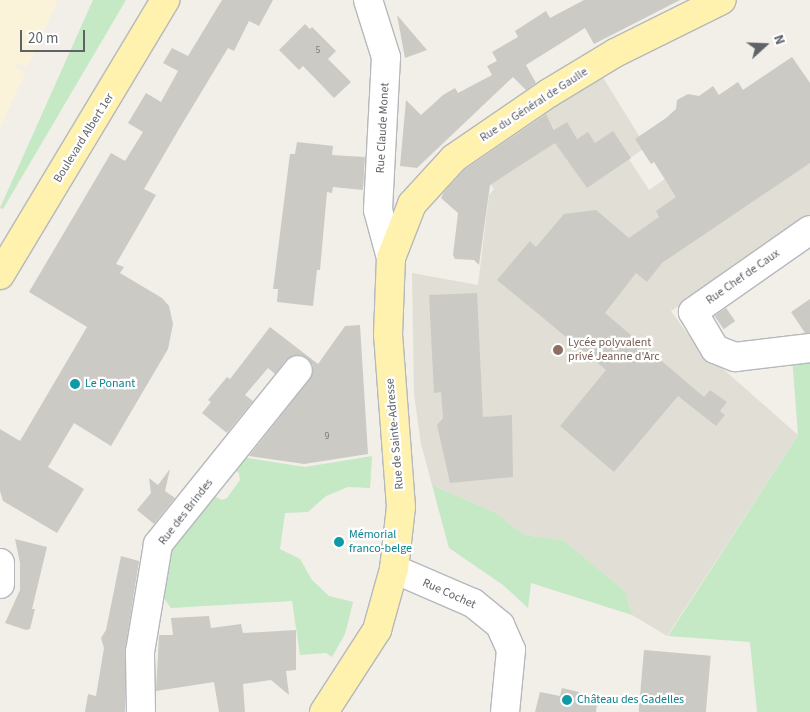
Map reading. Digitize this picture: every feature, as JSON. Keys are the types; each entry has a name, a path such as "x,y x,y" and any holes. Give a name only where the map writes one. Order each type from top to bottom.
{"main road":[{"name":"Boulevard Albert 1er","path":"0,275 166,0"},
{"name":"Rue du Général de Gaulle","path":"390,258 412,204 454,158 549,93 615,53 722,0"},
{"name":"Rue de Sainte-Adresse","path":"324,712 377,630 394,569 401,507 388,344 390,258"}],"street":[{"name":"Rue Claude Monet","path":"368,0 386,58 378,210 390,258"},
{"name":"Rue Chef de Caux","path":"810,230 693,312 715,349 736,357 810,348"},
{"name":"Rue des Brindes","path":"141,712 140,652 158,544 298,370"},
{"path":"0,563 0,584"},
{"name":"Rue Cochet","path":"394,569 474,603 500,625 511,650 505,712"}],"shaded area":[{"name":"Lycée polyvalent privé Jeanne d'Arc","path":"792,57 810,84 810,219 671,311 686,332 722,368 798,435 667,636 632,615 625,591 563,540 524,535 496,513 432,485 421,444 414,394 412,273 478,285 489,195 494,189 490,184 560,139 545,113 602,76 646,147 629,159 649,190 709,148 688,116 738,82 743,90"}],"green space":[{"path":"93,0 126,0 3,209 0,208"},
{"path":"810,353 810,712 757,712 750,642 668,636 798,435 792,356"},
{"path":"372,456 370,488 348,487 326,496 308,512 285,513 280,549 300,559 312,580 329,596 353,602 345,634 332,657 326,653 300,655 292,601 171,608 160,593 174,542 212,495 222,500 227,498 240,480 239,473 232,469 241,457 305,467"},
{"path":"432,485 496,513 524,535 563,540 625,591 632,615 531,583 528,608 503,585 449,548"}],"sand":[{"path":"0,0 58,0 27,67 17,63 16,68 25,73 0,128"}],"building":[{"path":"222,0 273,0 259,26 249,21 234,51 228,48 179,129 144,189 156,195 116,264 124,267 120,273 162,298 169,306 173,324 168,349 111,446 74,423 48,467 84,489 57,533 3,501 0,491 0,429 20,441 87,327 29,292 111,153 125,161 143,132 128,123 146,93 161,102 178,71 163,63 172,48 188,56"},
{"path":"584,0 680,0 594,44 585,28 526,65 536,83 526,90 513,77 417,168 400,166 406,100 421,115 443,95 455,88 458,93 492,75 487,66 497,61 492,52 518,37 515,31 546,11 550,18"},
{"path":"397,15 427,50 405,58"},
{"path":"305,24 310,29 312,27 336,51 328,59 351,82 334,98 303,66 299,70 279,50"},
{"path":"792,57 810,83 810,163 662,263 647,282 636,273 605,313 704,397 710,390 727,402 720,411 725,415 716,426 678,396 614,472 560,426 606,370 497,280 530,241 536,247 564,214 596,210 629,238 659,217 656,211 676,197 654,162 651,164 635,139 666,118 676,109 677,100 688,94 699,96 713,86 719,95 738,82 743,90"},
{"path":"546,114 554,130 567,122 577,139 588,132 595,143 613,131 631,158 587,188 555,143 490,185 479,265 474,260 455,259 453,255 458,213 441,198 444,192 464,170"},
{"path":"297,142 333,146 332,155 365,157 363,190 333,187 332,193 327,192 320,270 317,270 313,306 277,302 278,289 273,289 290,154 295,154"},
{"path":"477,293 483,417 512,415 513,477 450,483 437,425 443,418 441,392 434,393 429,295"},
{"path":"810,299 810,333 805,333 791,312"},
{"path":"726,308 735,321 724,329 715,316"},
{"path":"360,325 368,454 304,464 249,456 310,379 313,365 301,355 286,360 275,374 268,368 245,395 253,401 227,433 202,413 211,402 208,400 227,377 230,379 270,327 318,364 345,326"},
{"path":"170,469 165,491 175,498 154,524 137,510 151,493 149,478 158,485"},
{"path":"15,539 47,547 32,609 35,609 30,629 26,630 5,623 20,590 20,563"},
{"path":"121,556 139,561 125,650 125,712 85,712 88,694 96,696 104,648 101,638 106,630"},
{"path":"209,616 211,628 241,624 243,633 296,630 296,670 286,671 289,695 271,680 243,684 245,712 219,712 214,682 156,691 159,635 173,635 171,618"},
{"path":"644,650 711,656 706,712 639,712"},
{"name":"Château des Gadelles","path":"562,688 579,692 577,701 597,705 596,712 535,712 540,692 560,696"}],"place":[{"name":"Lycée polyvalent privé Jeanne d'Arc","path":"558,350"},
{"name":"Le Ponant","path":"75,384"},
{"name":"Mémorial franco-belge","path":"339,542"},
{"name":"Château des Gadelles","path":"567,700"}]}
